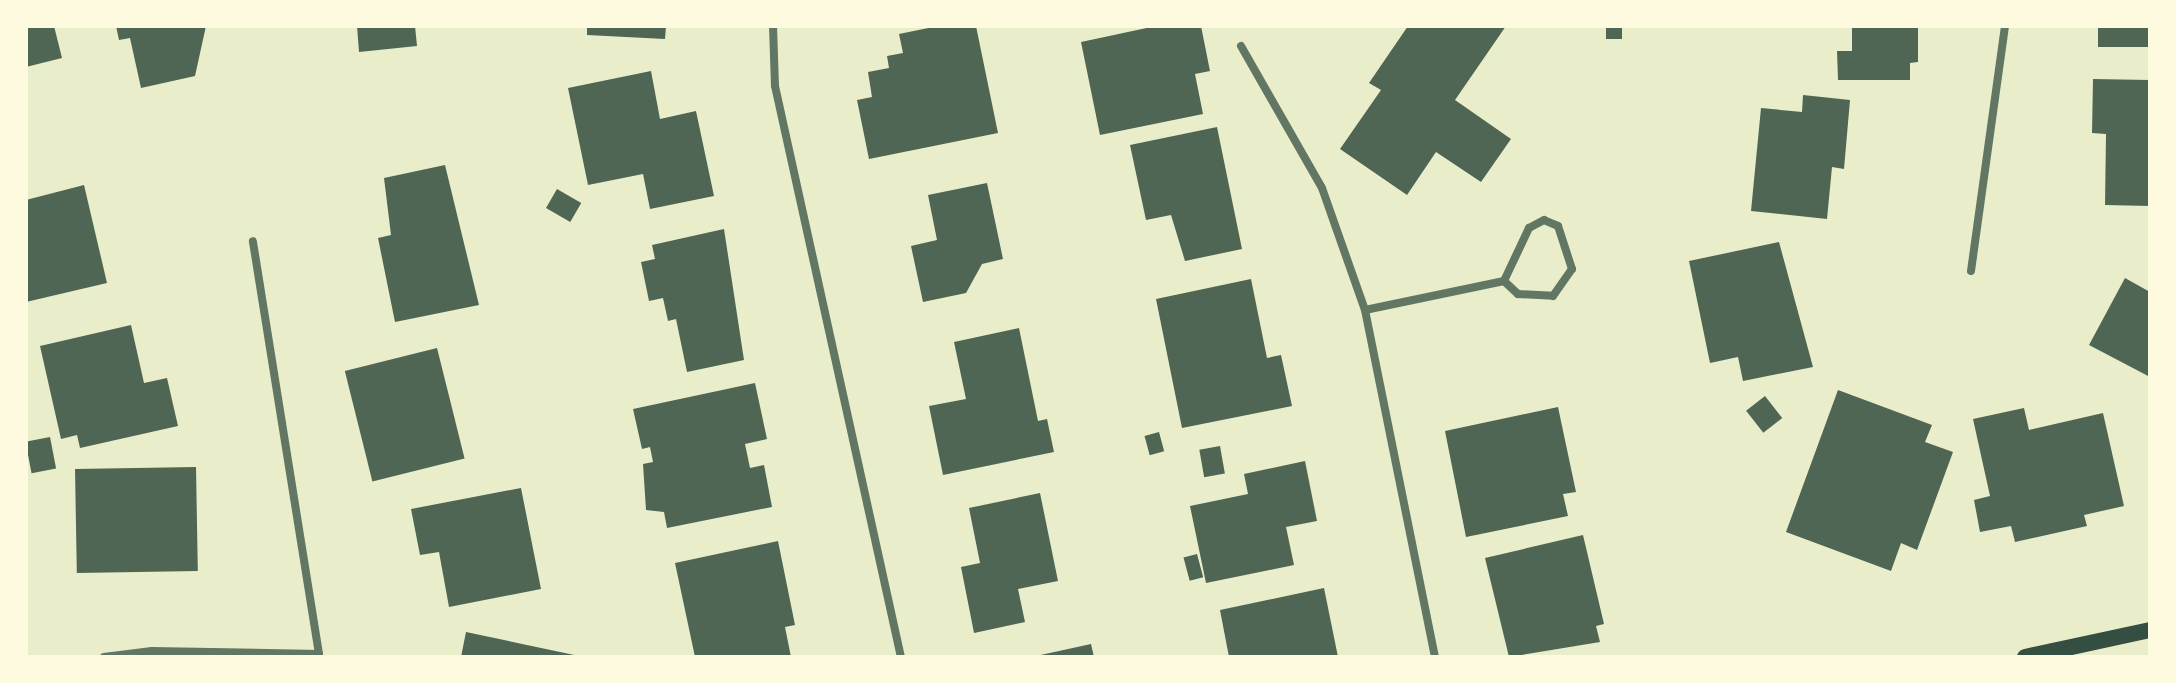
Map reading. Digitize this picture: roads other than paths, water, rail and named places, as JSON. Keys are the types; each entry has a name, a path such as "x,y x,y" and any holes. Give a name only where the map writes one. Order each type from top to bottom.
{"main road":[{"path":"2025,657 2150,630"}],"street":[{"path":"773,26 775,86 901,657"},
{"path":"1971,271 2005,26"},
{"path":"1241,46 1322,188 1365,310 1435,657"},
{"path":"1365,310 1504,281 1535,297 1553,296 1566,284 1572,269 1558,226 1544,220 1529,228 1504,281"},
{"path":"104,657 152,651 319,654 253,241"}]}
